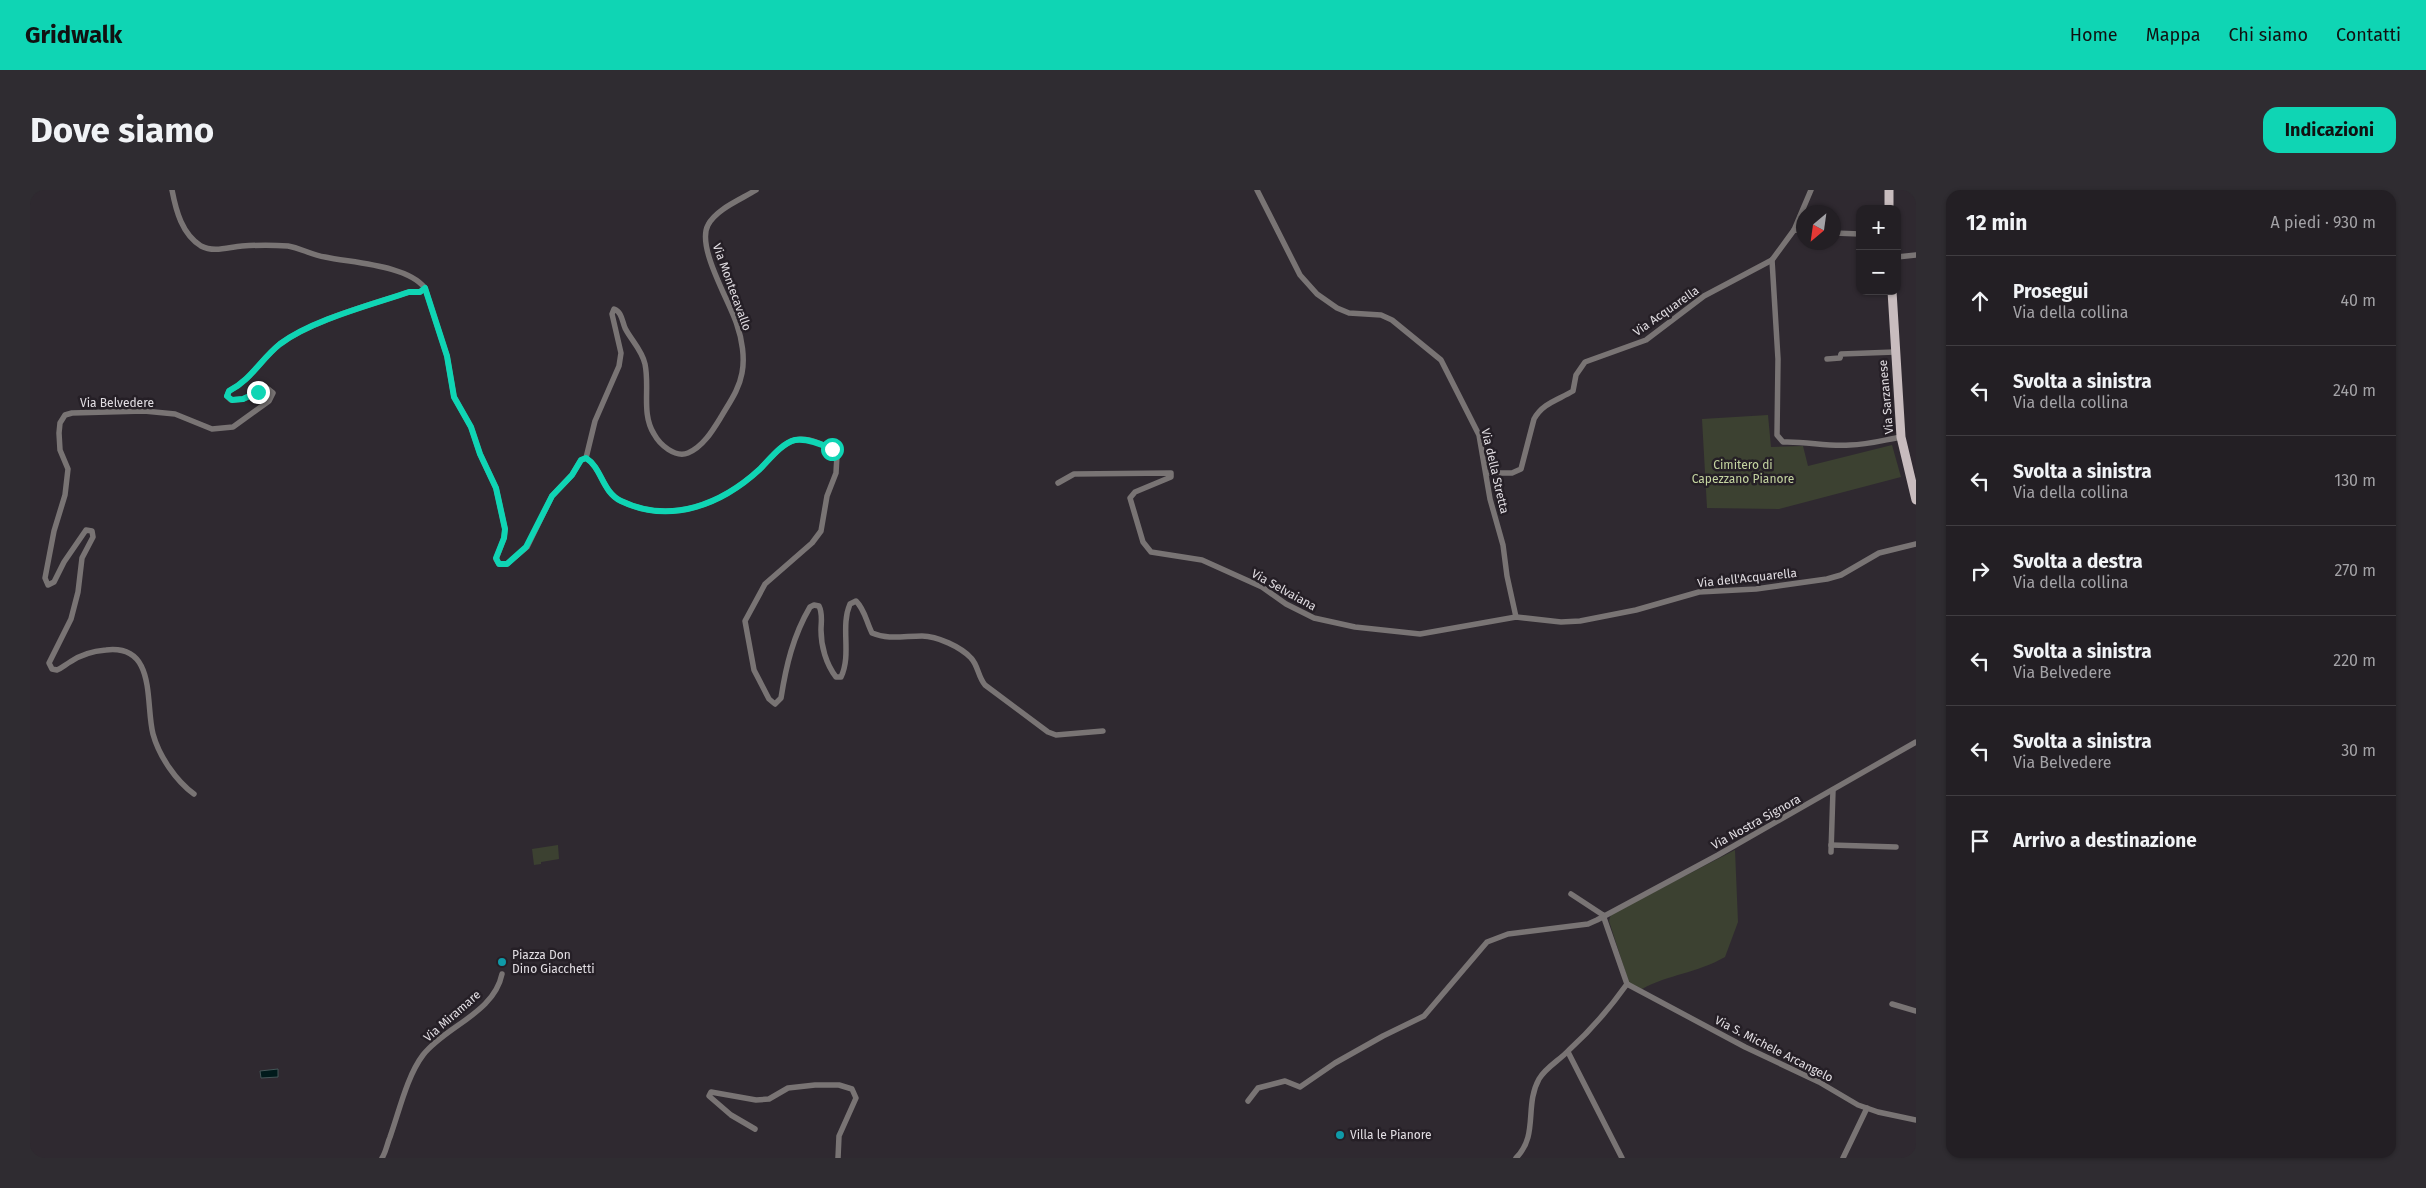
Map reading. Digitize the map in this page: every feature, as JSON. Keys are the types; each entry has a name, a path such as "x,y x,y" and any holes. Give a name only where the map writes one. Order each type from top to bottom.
{"main road":[{"path":"1889,190 1889,205"},
{"name":"Via Sarzanese","path":"1892,295 1901,437 1915,489 1916,500"}],"street":[{"path":"172,190 184,228 191,239 203,247 214,249 244,246 290,246 323,257 405,274 419,280 425,288 447,356 454,397 471,427 480,454 496,488 505,529 504,538 496,558 499,564 507,564 526,547 552,496 572,475 581,460 586,458 592,461 608,492 620,501 642,508 668,512 705,505 729,493 746,482 794,440 818,443 837,455 836,473 827,496 821,531 812,543 765,584 745,621 754,670 769,699 775,704 781,698 785,670 794,638 810,607 814,605 819,606 822,613 822,645 832,671 836,677 841,678 844,672 845,615 850,604 856,601 864,608 865,619 872,633 882,638 924,636 939,639 972,658 979,679 985,685 1048,732 1056,735 1103,731"},
{"name":"Via Montecavallo","path":"586,458 595,421 619,366 621,353 612,314 614,310 620,313 625,328 643,357 646,376 646,416 649,427 657,440 669,450 679,454 688,453 708,437 736,393 742,373 742,350 738,325 712,264 706,241 707,226 714,216 756,190"},
{"name":"Via della Stretta","path":"1257,190 1300,275 1317,294 1331,305 1343,310 1381,315 1392,320 1441,360 1479,435 1490,499 1503,545 1507,576 1516,617"},
{"name":"Via Acquarella","path":"1487,473 1512,474 1521,469 1534,419 1538,412 1553,399 1573,391 1576,375 1585,362 1646,340 1704,296 1772,260 1794,230 1811,190"},
{"path":"1841,233 1856,234"},
{"path":"1901,257 1916,255"},
{"path":"1772,260 1778,359 1777,430 1779,439 1783,442 1810,441 1827,445 1850,445 1901,437"},
{"name":"Via Belvedere","path":"194,794 185,788 173,772 153,735 148,684 141,664 130,653 118,649 105,650 86,655 57,670 48,663 71,619 78,592 82,558 93,537 92,531 86,530 68,554 54,582 48,584 45,578 54,531 65,495 68,469 60,450 60,423 65,415 72,413 144,411 175,414 212,429 233,427 269,401 273,393 268,389 243,399 232,400 227,396 229,391 242,384 279,345 305,329 409,292 420,292 425,288"},
{"path":"1827,359 1840,358 1841,354 1895,352"},
{"name":"Via Selvaiana","path":"1058,483 1074,474 1171,472 1171,477 1135,492 1130,498 1138,528 1147,549 1155,554 1202,560 1262,587 1286,604 1314,618 1347,626 1420,634 1516,617"},
{"name":"Via dell'Acquarella","path":"1516,617 1561,622 1580,621 1636,610 1699,592 1756,589 1827,579 1841,575 1879,553 1916,544"},
{"name":"Via Nostra Signora","path":"1248,1101 1258,1088 1285,1080 1300,1087 1335,1063 1424,1016 1488,942 1508,934 1588,924 1718,855 1916,742"},
{"path":"1831,852 1833,790"},
{"path":"1832,845 1896,847"},
{"path":"1516,1158 1526,1148 1532,1098 1539,1079 1560,1056 1568,1052 1598,1022 1627,984 1603,915 1571,894"},
{"name":"Via Miramare","path":"382,1158 400,1106 422,1057 431,1046 480,1008 500,983 502,974"},
{"name":"Via S. Michele Arcangelo","path":"1627,984 1745,1047 1819,1082 1867,1108 1916,1120"},
{"path":"1892,1004 1916,1011"},
{"path":"1568,1052 1622,1158"},
{"path":"755,1129 731,1115 709,1096 711,1092 756,1100 769,1099 788,1088 839,1084 852,1089 856,1098 839,1136 838,1158"},
{"path":"1843,1158 1867,1108"}],"green space":[{"name":"Cimitero di Capezzano Pianore","path":"1768,415 1771,447 1803,446 1808,466 1892,445 1901,477 1779,509 1707,508 1702,419"},
{"path":"558,845 559,859 534,865 532,849"},
{"path":"1735,850 1738,922 1725,957 1704,967 1662,980 1642,989 1629,983 1609,921 1611,914"}],"shaded area":[{"path":"278,1069 278,1077 261,1078 260,1071"}],"place":[{"name":"Piazza Don Dino Giacchetti","path":"502,962"},
{"name":"Villa le Pianore","path":"1340,1135"}],"route":[{"path":"258,392 243,399 232,400 227,396 229,391 242,384 279,345 305,329 409,292 420,292 425,288 433,318 447,356 454,397 471,427 480,454 496,488 505,529 504,538 496,558 499,564 507,564 526,547 552,496 572,475 581,460 586,458 592,461 608,492 620,501 642,508 668,512 705,505 729,493 746,482 794,440 806,440 832,449"}]}
